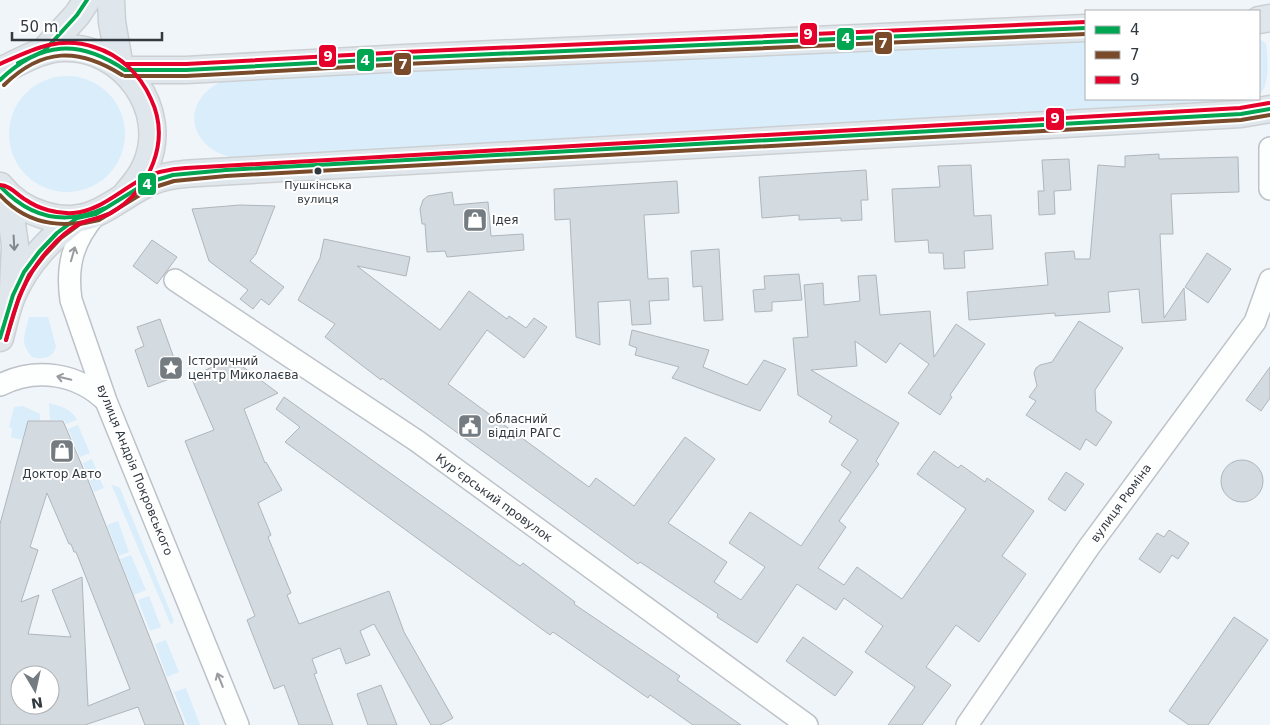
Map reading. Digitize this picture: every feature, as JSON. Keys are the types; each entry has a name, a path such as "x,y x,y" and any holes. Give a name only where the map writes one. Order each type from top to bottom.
{"main road":[{"path":"44,51 87,0"},
{"path":"111,0 112,22 122,68"},
{"path":"122,68 186,70 452,56 1085,28"},
{"path":"0,80 10,67 44,51 64,48 84,50 103,56 122,68 138,86 147,104 152,124 152,144 147,164 137,182 124,197"},
{"path":"0,338 13,295 24,272 57,233 140,187 174,175 226,170 1241,114 1270,109"},
{"path":"3,191 22,207 40,214 58,218 86,216"},
{"path":"3,191 15,245 13,295"}],"street":[{"path":"1270,148 1270,189"},
{"name":"вулиця Андрія Покровського","path":"86,216 75,247 69,273 71,300 106,401 238,725"},
{"name":"Курʼєрський провулок","path":"175,280 417,441 807,725"},
{"name":"вулиця Рюміна","path":"967,725 1089,547 1255,322 1270,280"},
{"path":"0,385 32,375 49,375 77,381 106,401"}],"shaded area":[{"path":"1260,39 1266,44 1268,65 1267,79 1260,94"},
{"path":"1085,41 1085,100 1233,100 237,158 225,156 214,151 206,144 195,126 194,115 205,93 221,82 240,79"},
{"path":"67,76 89,80 108,93 121,112 125,134 121,156 108,175 89,188 67,192 45,188 26,175 13,156 9,134 13,112 26,93 45,80"},
{"path":"29,317 48,317 56,346 50,356 32,357 25,347 24,338"},
{"path":"49,403 69,411 77,420 66,424 64,420 50,420"},
{"path":"23,406 40,414 40,420 28,421 22,440 11,437 12,428 9,427 14,407"},
{"path":"78,425 90,453 80,457 68,429"},
{"path":"92,459 104,488 94,492 83,463"},
{"path":"111,484 120,488 174,621 171,625"},
{"path":"118,521 129,552 119,556 107,525"},
{"path":"131,555 146,590 134,595 120,559"},
{"path":"149,596 161,627 150,631 138,600"},
{"path":"166,640 179,672 167,677 155,644"},
{"path":"186,688 200,725 187,725 174,692"}],"building":[{"path":"1159,154 1159,159 1238,157 1239,192 1171,194 1173,234 1160,234 1164,318 1184,288 1186,320 1142,323 1139,289 1108,292 1110,312 1055,316 1055,313 969,320 967,292 1048,285 1045,253 1074,251 1075,259 1090,259 1098,165 1125,167 1125,156"},
{"path":"1069,159 1071,190 1054,191 1055,214 1039,215 1038,191 1044,191 1042,160"},
{"path":"971,165 974,216 991,215 993,249 964,251 965,268 944,269 943,253 929,253 928,240 895,242 892,189 940,187 938,166"},
{"path":"866,170 868,200 861,200 862,220 841,221 841,218 799,220 799,215 762,218 759,177"},
{"path":"677,181 679,213 644,215 648,279 668,278 669,300 649,301 651,324 632,325 630,300 598,302 600,345 576,337 570,219 555,220 554,189"},
{"path":"452,192 454,205 488,202 491,236 523,234 524,250 447,257 445,251 427,252 425,224 422,224 420,209 423,200 428,196"},
{"path":"240,205 275,206 256,254 250,261 284,287 269,305 261,299 253,309 240,299 248,290 209,261 192,209"},
{"path":"324,239 410,257 406,276 357,266 440,330 469,291 507,319 509,316 526,328 534,318 547,327 524,358 487,330 448,384 589,487 596,478 634,506 685,437 715,459 668,523 727,562 714,582 741,600 765,567 729,543 750,512 801,546 851,472 841,465 858,440 829,422 832,416 798,395 793,338 808,337 804,285 823,283 824,305 860,301 858,276 876,275 880,315 930,311 934,357 956,324 985,344 950,395 952,397 940,415 908,393 929,364 900,343 886,363 855,341 857,366 811,370 899,423 876,461 879,464 839,521 846,527 818,568 844,585 857,567 902,599 966,509 917,474 934,451 958,468 961,465 985,482 987,478 1034,511 1002,556 1026,574 979,642 956,625 926,667 951,685 922,725 888,725 915,687 865,652 883,626 844,598 836,610 797,584 757,643 717,617 718,614 640,562 638,564 382,378 381,380 325,337 335,324 298,300 320,258"},
{"path":"152,240 177,257 157,284 133,266"},
{"path":"719,249 723,320 704,321 702,286 693,287 691,251"},
{"path":"1207,253 1231,269 1208,303 1185,287"},
{"path":"799,274 802,300 772,302 772,311 755,312 753,290 765,289 764,276"},
{"path":"160,319 180,375 148,387 135,350 144,346 137,327"},
{"path":"1079,321 1123,348 1095,390 1096,411 1112,422 1096,446 1086,439 1080,450 1026,415 1036,401 1029,397 1037,386 1034,373 1036,368 1052,362"},
{"path":"632,330 709,350 703,367 747,385 764,360 786,369 760,411 672,378 679,367 635,355 637,348 629,345"},
{"path":"231,358 278,393 244,409 265,463 282,490 258,503 271,535 268,537 291,593 287,595 299,624 389,591 404,632 453,718 440,725 431,725 374,624 360,631 370,655 346,664 340,648 312,659 317,673 314,674 333,725 299,725 284,685 274,689 247,620 255,616 185,441 214,430 191,377"},
{"path":"1270,367 1270,398 1261,411 1246,400"},
{"path":"284,397 520,566 523,563 575,602 574,604 680,676 677,680 741,725 693,725 650,695 648,698 553,632 550,635 285,442 300,427 276,409"},
{"path":"28,421 63,421 184,725 145,725 138,707 85,725 0,725 0,524","holes":["47,493 69,544 71,544 74,552 76,552 130,689 88,706 82,577 52,590 71,637 28,634 39,595 21,602 38,550 30,547"]},
{"path":"1242,460 1257,466 1263,481 1257,496 1242,502 1227,496 1221,481 1227,466"},
{"path":"1066,472 1084,484 1065,511 1048,499"},
{"path":"1169,530 1189,543 1178,559 1172,555 1160,573 1139,559 1157,533 1164,537"},
{"path":"1234,617 1268,640 1208,725 1189,725 1169,711"},
{"path":"803,637 853,672 835,696 786,661"},
{"path":"381,685 397,725 368,725 357,694"}],"transit line":[{"name":"4","path":"18,63 44,51 77,15 87,0"},
{"name":"9","path":"125,64 186,64 404,52 1085,22"},
{"name":"4","path":"125,70 186,70 404,58 1085,28"},
{"name":"7","path":"125,76 186,76 404,64 1085,34"},
{"name":"9","path":"0,64 34,49 57,43 81,44 94,47 121,60 141,81 157,115 159,131 153,163 137,191 111,213 83,222 71,229 56,241 41,258 22,291 6,340"},
{"name":"4","path":"0,80 15,67 30,58 45,52 61,49 76,49 92,53 125,70"},
{"name":"7","path":"4,85 32,64 46,58 61,56 75,56 90,60 122,75"},
{"name":"9","path":"0,185 4,185 42,208 61,213 73,213 101,205 147,177 163,171 180,168 1240,108 1269,103"},
{"name":"4","path":"0,338 13,295 24,272 57,233 77,218 96,214 140,187 173,175 226,170 1241,114 1270,109"},
{"name":"7","path":"6,340 19,297 29,275 61,238 80,224 99,220 143,193 174,181 226,176 1241,120 1270,115"},
{"name":"4","path":"0,186 23,205 49,216 76,217 105,208"},
{"name":"7","path":"0,195 11,206 24,214 37,220 51,223 79,223 108,214"}],"place":[{"name":"Пушкінська вулиця","path":"318,171"},
{"name":"Ідея","path":"475,220"},
{"name":"Історичний центр Миколаєва","path":"171,368"},
{"name":"обласний відділ РАГС","path":"470,426"},
{"name":"Доктор Авто","path":"62,451"}]}
